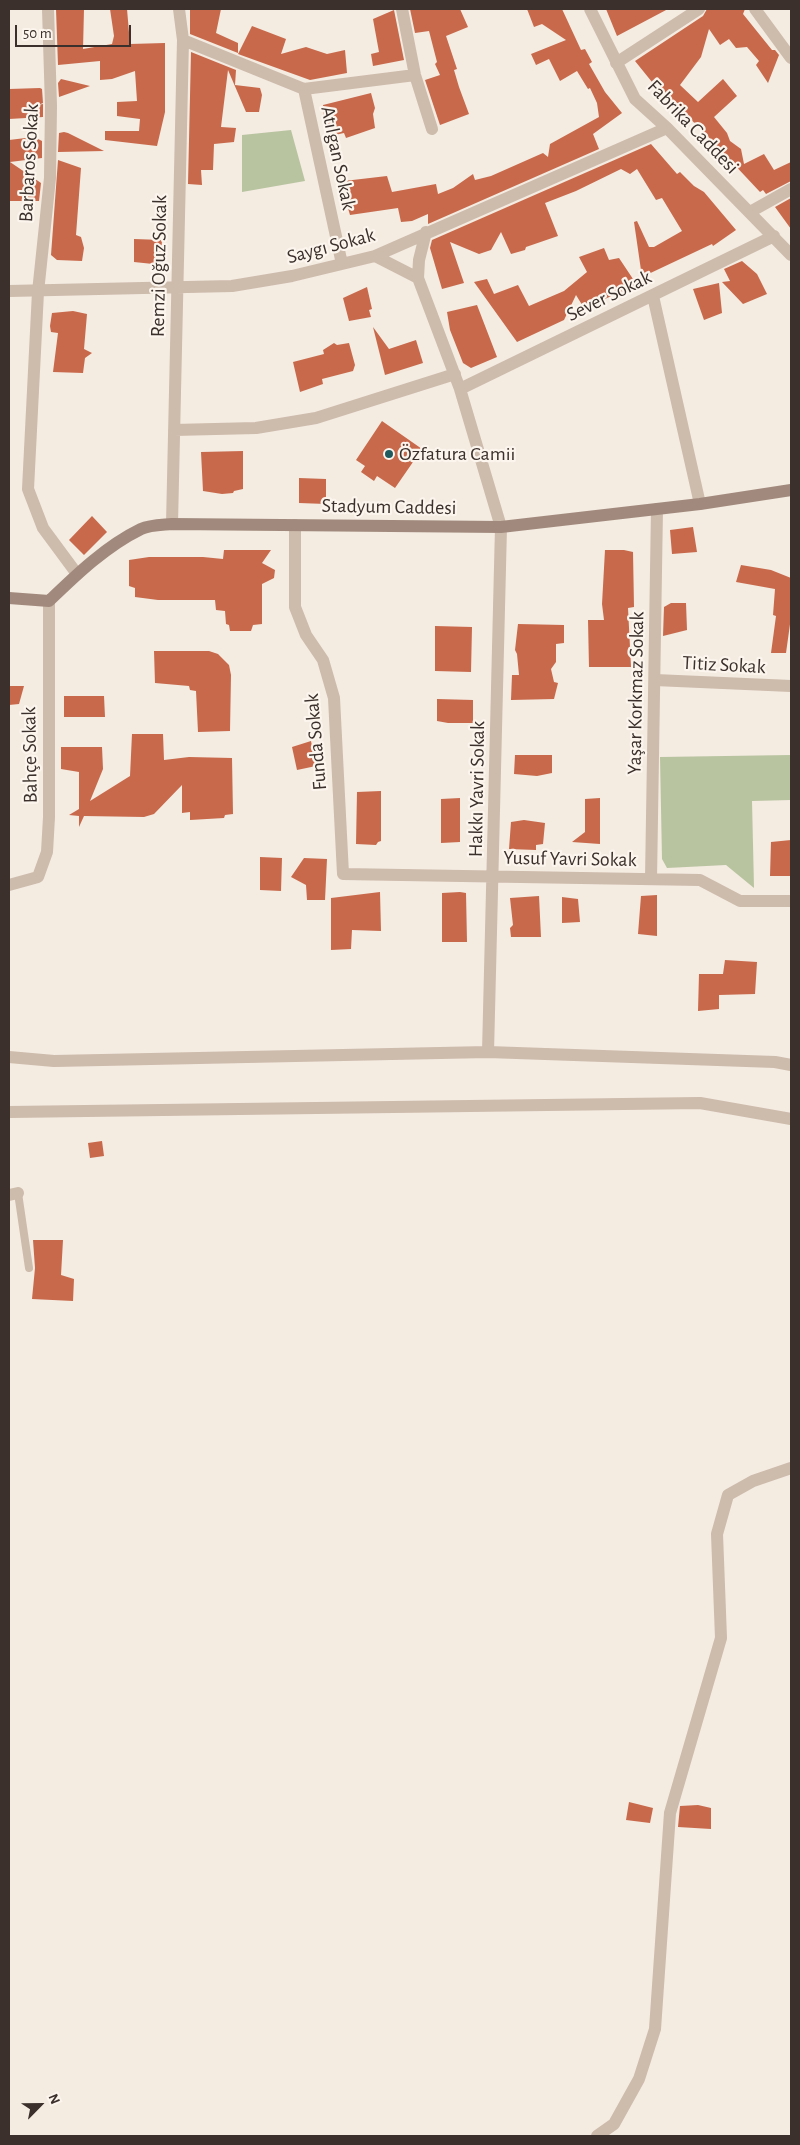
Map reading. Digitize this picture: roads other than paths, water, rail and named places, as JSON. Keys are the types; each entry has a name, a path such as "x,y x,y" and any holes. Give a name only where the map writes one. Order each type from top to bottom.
{"street":[{"name":"Barbaros Sokak","path":"48,9 51,106 50,178 38,292 28,489 43,528 77,574"},
{"name":"Remzi Oğuz Sokak","path":"172,524 183,40 179,9"},
{"path":"402,9 415,75 432,129"},
{"name":"Fabrika Caddesi","path":"590,9 635,99 667,128 791,255"},
{"path":"616,63 699,9"},
{"path":"756,9 791,58"},
{"path":"183,40 304,89 415,75"},
{"name":"Atılgan Sokak","path":"304,89 342,264"},
{"name":"Saygı Sokak","path":"9,291 38,292 232,286 292,276 375,256 426,232 667,128"},
{"path":"750,212 791,189"},
{"path":"375,256 418,278 419,260 426,232"},
{"name":"Sever Sokak","path":"460,389 774,236"},
{"name":"Hakkı Yavri Sokak","path":"418,278 455,374 501,527 494,876 488,1052"},
{"path":"653,296 700,504"},
{"path":"174,430 256,428 316,418 455,374"},
{"name":"Stadyum Caddesi","path":"49,601 77,574 111,548 143,528 172,524 501,527 700,504 791,490"},
{"name":"Yaşar Korkmaz Sokak","path":"651,879 657,509"},
{"name":"Funda Sokak","path":"295,525 294,607 306,635 322,660 334,698 343,874"},
{"path":"9,598 49,601"},
{"name":"Bahçe Sokak","path":"9,885 38,877 47,852 49,817 49,601"},
{"name":"Titiz Sokak","path":"655,680 791,686"},
{"name":"Yusuf Yavri Sokak","path":"343,874 700,880 740,902 791,901"},
{"path":"9,1058 54,1061 488,1052 776,1062 791,1065"},
{"path":"9,1112 700,1103 791,1119"},
{"path":"597,2136 614,2124 639,2079 655,2029 670,1813 721,1638 717,1534 728,1495 753,1481 791,1468"}],"lane":[{"path":"13,1194 29,1268"}],"place":[{"name":"Özfatura Camii","path":"389,454"}]}
